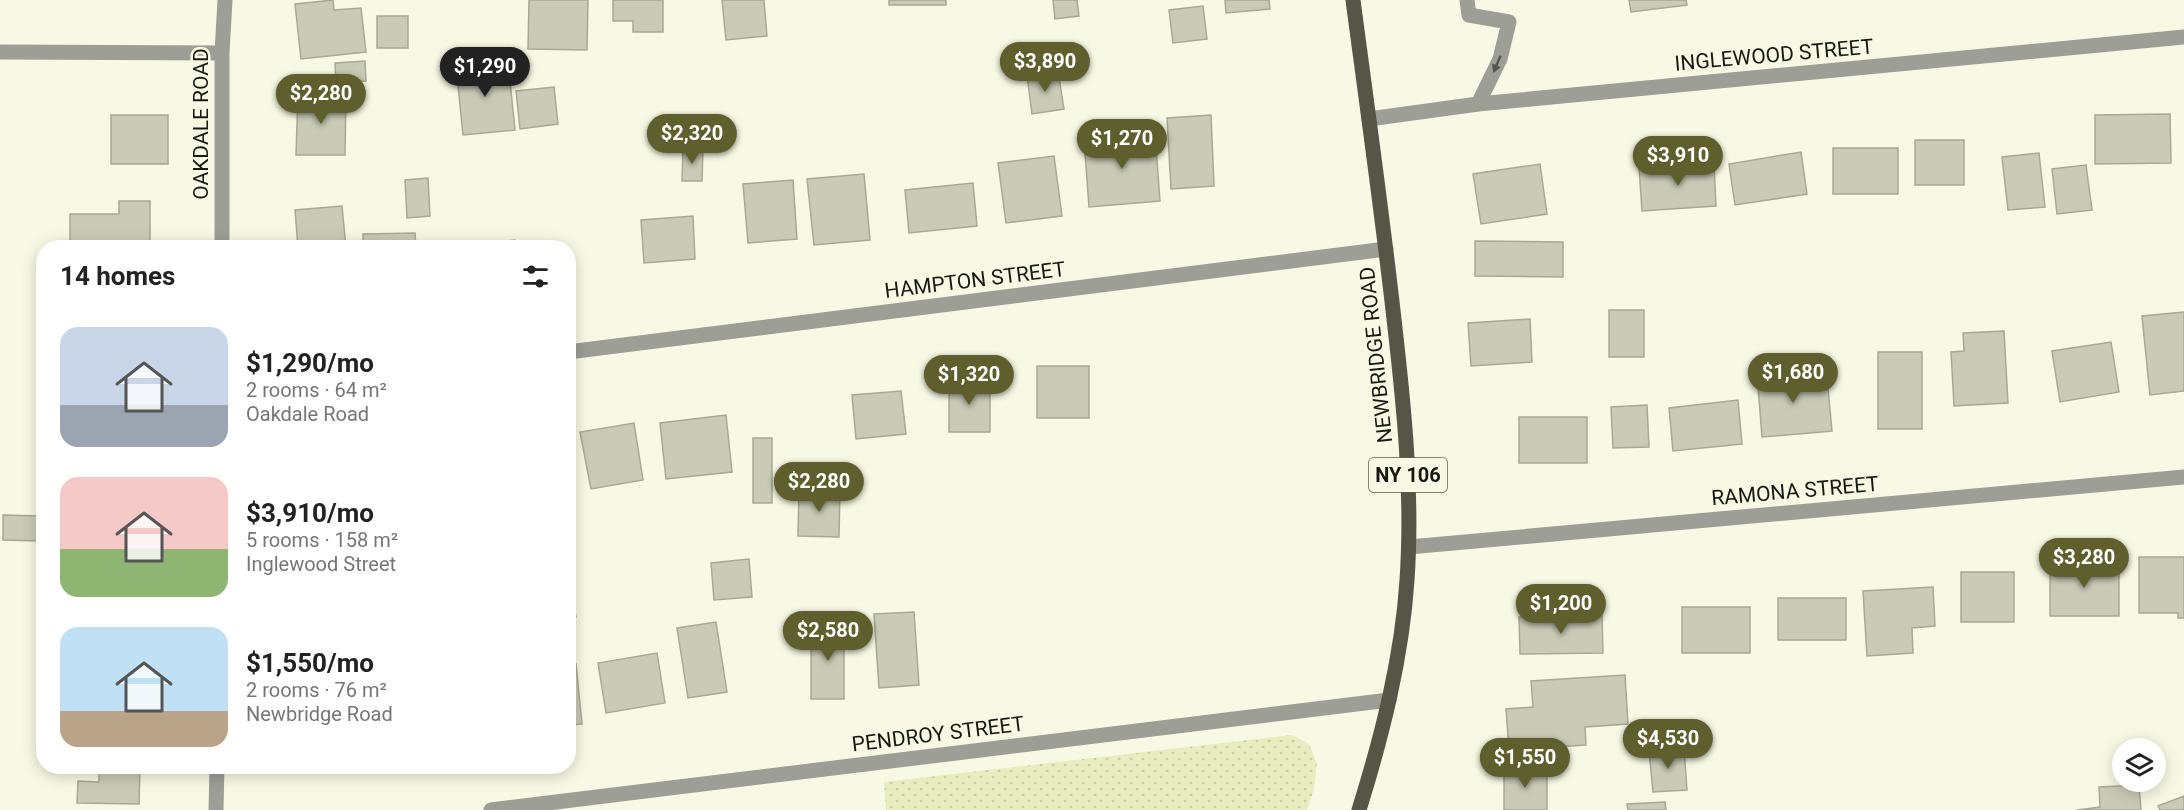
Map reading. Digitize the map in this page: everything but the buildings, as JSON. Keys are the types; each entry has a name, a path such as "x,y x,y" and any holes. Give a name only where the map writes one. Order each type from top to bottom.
{"main road":[{"name":"NEWBRIDGE ROAD","path":"1353,0 1405,413 1409,547 1403,620 1389,700 1359,810"}],"street":[{"name":"OAKDALE ROAD","path":"222,240 222,52 225,0"},
{"path":"1467,0 1469,15 1509,22 1500,59 1478,104"},
{"name":"INGLEWOOD STREET","path":"1369,119 1478,104 2184,37"},
{"path":"0,52 222,52"},
{"name":"HAMPTON STREET","path":"576,351 1386,249"},
{"name":"RAMONA STREET","path":"1409,547 2184,477"},
{"name":"PENDROY STREET","path":"491,810 1389,700"},
{"path":"216,774 216,810"}],"green space":[{"path":"1292,735 1309,744 1317,763 1314,789 1307,810 886,810 884,782"}]}
